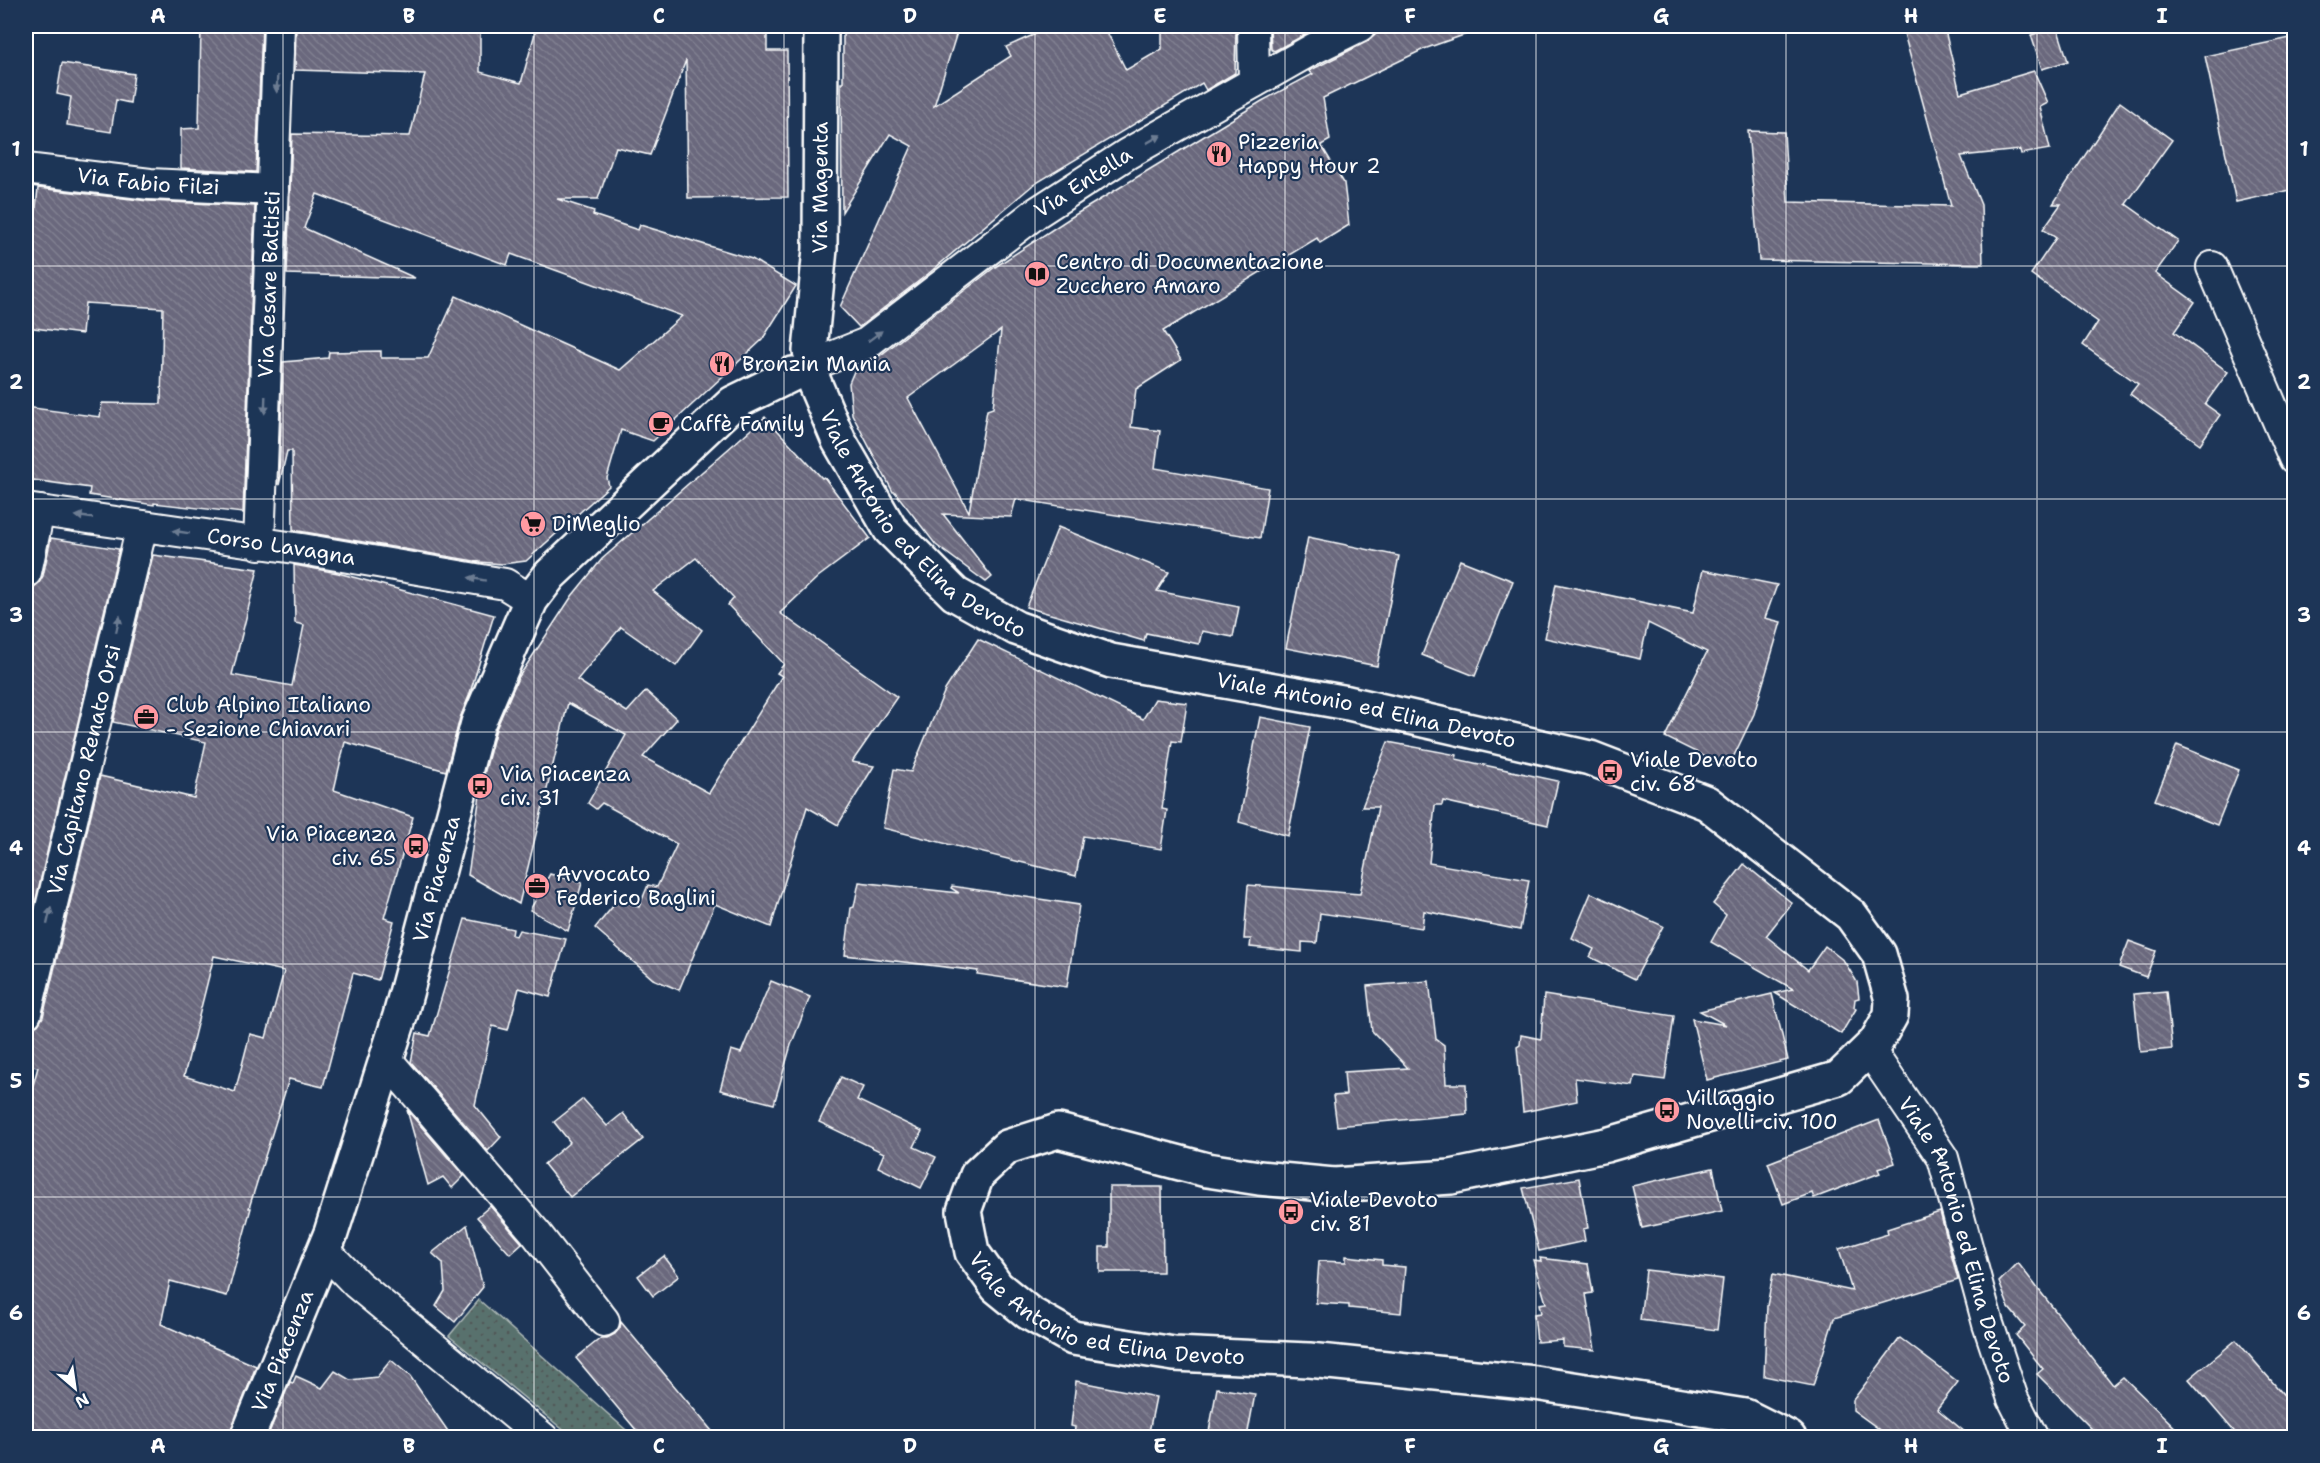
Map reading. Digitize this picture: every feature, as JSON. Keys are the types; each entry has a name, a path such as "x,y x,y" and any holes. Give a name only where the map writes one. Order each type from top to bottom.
{"street":[{"name":"Via Cesare Battisti","path":"259,544 279,26"},
{"name":"Via Magenta","path":"810,367 820,249 820,26"},
{"path":"1253,26 1254,82"},
{"name":"Via Entella","path":"531,600 550,575 733,403 867,343 1036,213 1126,154 1313,49 1360,26"},
{"name":"Via Fabio Filzi","path":"26,169 150,184 273,189"},
{"path":"2212,267 2295,458"},
{"name":"Viale Antonio ed Elina Devoto","path":"810,367 839,441 890,530 956,594 1016,628 1111,661 1348,703 1590,758 1707,803 1851,915 1880,954 1892,1000 1891,1015 1876,1041 1839,1078 1606,1145 1451,1177 1334,1185 1259,1179 1207,1170 1058,1131 1007,1147 977,1175 964,1211 972,1252 997,1287 1029,1312 1073,1338 1174,1354 1309,1360 1535,1383 1745,1416 1789,1437"},
{"path":"26,572 32,510"},
{"name":"Corso Lavagna","path":"32,510 505,584 531,600"},
{"name":"Via Capitano Renato Orsi","path":"26,1013 141,526"},
{"name":"Via Piacenza","path":"247,1437 324,1250 400,1016 478,723 531,600"},
{"name":"Viale Antonio ed Elina Devoto","path":"1869,1049 1943,1158 1988,1324 2013,1399 2033,1437"},
{"path":"386,1059 535,1232 604,1321"},
{"path":"324,1250 357,1284 543,1437"}],"green space":[{"path":"479,1300 634,1437 572,1437 449,1336"}],"building":[{"path":"201,26 262,26 256,172 181,168 181,129 199,128"},
{"path":"296,26 407,26 407,29 480,31 480,72 521,83 537,26 767,26 767,51 787,51 788,197 688,198 686,60 650,155 616,147 598,199 557,199 594,211 593,215 638,230 640,225 752,259 796,286 762,340 653,441 621,430 607,478 609,486 526,561 502,564 480,562 293,530 292,451 287,451 279,485 283,362 328,358 329,352 381,351 381,358 428,358 456,296 620,370 682,316 511,254 507,265 317,194 304,228 415,278 287,274 292,134 410,136 425,74 295,70"},
{"path":"843,26 959,26 934,106 1011,56 1006,47 1054,26 1104,26 1126,70 1162,49 1162,26 1236,26 1235,73 1206,90 1202,83 1033,185 928,274 859,327 840,307 912,146 890,134 842,212"},
{"path":"1270,26 1322,26 1274,51 1271,49"},
{"path":"1377,26 1480,26 1481,29 1424,49 1323,98 1330,140 1321,145 1344,183 1349,225 1320,243 1317,238 1163,331 1181,360 1136,389 1131,427 1160,431 1155,468 1268,488 1260,538 1016,499 1011,517 943,514 992,577 986,582 936,545 893,492 852,414 849,383 855,369 860,364 878,357 995,267 1073,216 1262,101 1313,74 1309,71 1368,41 1375,35","holes":["1001,330 993,408 987,410 969,512 908,398"]},
{"path":"1902,26 1944,26 1960,93 2034,71 2048,103 2040,107 2050,149 2021,154 2020,150 1961,156 1981,205 1983,264 1759,260 1748,131 1784,132 1788,202 1951,206"},
{"path":"2057,27 2068,61 2042,69 2031,35"},
{"path":"2295,37 2295,189 2236,202 2205,56"},
{"path":"62,63 134,74 130,103 116,100 111,132 67,125 71,97 57,94"},
{"path":"2120,102 2172,140 2126,204 2178,241 2155,273 2195,302 2174,332 2228,372 2205,404 2220,415 2200,444 2130,394 2138,384 2083,345 2098,322 2031,274 2056,238 2043,229 2061,204 2053,204"},
{"path":"38,188 148,201 255,206 243,513 154,503 154,505 89,495 90,488 26,479 26,407 100,417 102,403 161,404 163,308 85,303 82,334 26,327 26,306"},
{"path":"765,417 822,478 824,477 870,538 818,577 780,613 897,697 852,762 874,766 838,825 807,807 771,927 715,904 679,990 653,979 595,928 619,899 639,907 648,885 657,887 677,844 602,803 596,809 588,803 626,735 568,703 519,904 468,875 482,782 496,729 518,678 572,596 602,559","holes":["696,558 734,598 728,605 784,664 777,673 782,676 709,793 643,757 677,719 646,691 627,712 577,680 621,627 676,666 702,630 653,591"]},
{"path":"1058,527 1169,572 1157,591 1239,607 1233,637 1202,631 1199,644 1146,633 1144,641 1026,607"},
{"path":"1308,537 1399,556 1377,666 1286,648"},
{"path":"51,538 119,549 26,941 26,620 34,587 43,576"},
{"path":"153,555 258,569 232,675 292,686 304,625 295,623 294,565 338,573 494,615 460,718 446,771 345,742 334,790 413,817 384,918 394,921 378,980 353,973 323,1087 289,1079 249,1208 251,1208 227,1296 170,1281 161,1324 256,1366 229,1437 26,1437 26,1111 38,1067 26,1065 26,1030 38,1025 43,1017 100,776 194,798 206,742 113,722","holes":["214,956 284,971 266,1038 250,1034 235,1092 184,1076"]},
{"path":"1460,560 1513,581 1475,676 1422,655"},
{"path":"1703,570 1777,585 1765,618 1781,622 1754,714 1728,768 1665,737 1707,652 1648,623 1640,659 1545,638 1556,584 1693,613"},
{"path":"978,639 1143,719 1155,699 1187,703 1181,742 1172,741 1162,809 1167,810 1161,849 1083,836 1076,876 883,828 894,769 911,772 945,690"},
{"path":"1260,717 1310,727 1288,836 1239,822"},
{"path":"1388,742 1457,755 1456,759 1558,781 1548,825 1443,801 1442,805 1435,805 1429,863 1529,880 1520,930 1424,911 1422,928 1320,913 1317,943 1302,942 1302,952 1250,947 1251,939 1244,939 1248,885 1360,894 1378,807 1362,807"},
{"path":"2177,745 2239,770 2217,825 2155,800"},
{"path":"1744,864 1792,903 1766,936 1808,970 1825,946 1844,961 1857,982 1859,998 1855,999 1856,1009 1841,1034 1775,993 1793,989 1711,942 1726,915 1713,904"},
{"path":"550,874 582,883 568,931 530,910"},
{"path":"859,882 959,893 951,888 952,886 1079,905 1067,987 977,974 978,971 845,955 851,908 854,907"},
{"path":"1591,893 1663,926 1635,979 1590,957 1594,949 1572,938"},
{"path":"465,919 513,929 512,935 516,936 519,930 566,939 550,997 519,988 508,1030 492,1026 475,1105 501,1137 488,1151 411,1062 417,1033 430,1036"},
{"path":"2129,941 2156,951 2146,977 2119,967"},
{"path":"771,981 810,997 791,1045 774,1104 720,1090 731,1050 741,1053"},
{"path":"1429,981 1436,1039 1444,1045 1446,1084 1466,1084 1467,1114 1337,1126 1333,1096 1346,1095 1344,1072 1408,1068 1372,1031 1367,986"},
{"path":"2166,991 2172,1049 2140,1052 2134,994"},
{"path":"1772,994 1788,1060 1707,1080 1692,1019 1726,1025 1700,1011"},
{"path":"1544,995 1674,1016 1665,1080 1635,1076 1633,1086 1575,1078 1577,1101 1523,1112 1517,1047 1520,1045 1521,1035 1541,1039"},
{"path":"841,1077 863,1087 857,1100 922,1131 914,1147 936,1157 921,1188 878,1167 884,1153 819,1122"},
{"path":"583,1099 607,1126 623,1113 643,1139 570,1197 544,1164 570,1142 554,1122"},
{"path":"407,1110 464,1176 452,1188 443,1177 428,1185"},
{"path":"1879,1120 1895,1163 1878,1169 1880,1173 1814,1198 1812,1193 1783,1204 1768,1163"},
{"path":"1713,1168 1722,1211 1642,1228 1632,1186"},
{"path":"1579,1178 1588,1228 1583,1229 1585,1241 1539,1251 1523,1188"},
{"path":"1109,1187 1162,1187 1163,1272 1100,1272 1100,1247 1109,1247"},
{"path":"490,1206 522,1243 510,1254 477,1217"},
{"path":"1940,1212 1958,1280 1834,1318 1813,1386 1764,1376 1767,1306 1773,1274 1852,1291 1839,1249 1888,1234 1887,1229"},
{"path":"467,1225 483,1287 455,1322 436,1306 445,1291 443,1263 432,1253"},
{"path":"664,1256 679,1276 653,1296 638,1276"},
{"path":"1346,1256 1382,1260 1382,1265 1405,1267 1401,1313 1349,1308 1349,1305 1316,1303 1319,1261 1346,1262"},
{"path":"1540,1258 1588,1264 1593,1293 1586,1294 1595,1350 1563,1347 1563,1340 1537,1342 1534,1314 1541,1313 1539,1304 1546,1303 1533,1260 1541,1261"},
{"path":"2018,1263 2113,1385 2123,1377 2185,1437 2100,1437 2037,1374 2043,1369 2016,1335 2025,1327 2009,1308 1999,1282"},
{"path":"1646,1270 1723,1279 1717,1330 1640,1320"},
{"path":"621,1322 717,1437 642,1437 576,1358 601,1338 615,1334"},
{"path":"1900,1338 1958,1382 1937,1409 1971,1437 1890,1437 1853,1410 1853,1400"},
{"path":"2236,1340 2295,1408 2295,1437 2239,1437 2189,1379"},
{"path":"391,1360 410,1376 452,1437 267,1437 290,1382 293,1383 296,1376 322,1388 335,1371 350,1380 377,1377"},
{"path":"1076,1381 1156,1397 1148,1437 1124,1437 1100,1433 1099,1437 1074,1437 1075,1427 1071,1426"},
{"path":"1217,1388 1255,1394 1247,1437 1208,1437"}],"place":[{"name":"Pizzeria Happy Hour 2","path":"1219,154"},
{"name":"Centro di Documentazione Zucchero Amaro","path":"1037,274"},
{"name":"Bronzin Mania","path":"722,364"},
{"name":"Caffè Family","path":"661,424"},
{"name":"DiMeglio","path":"533,524"},
{"name":"Club Alpino Italiano - Sezione Chiavari","path":"146,717"},
{"name":"Viale Devoto civ. 68","path":"1610,772"},
{"name":"Via Piacenza civ. 31","path":"480,786"},
{"name":"Via Piacenza civ. 65","path":"416,846"},
{"name":"Avvocato Federico Baglini","path":"537,886"},
{"name":"Villaggio Novelli civ. 100","path":"1667,1110"},
{"name":"Viale Devoto civ. 81","path":"1291,1212"}]}
